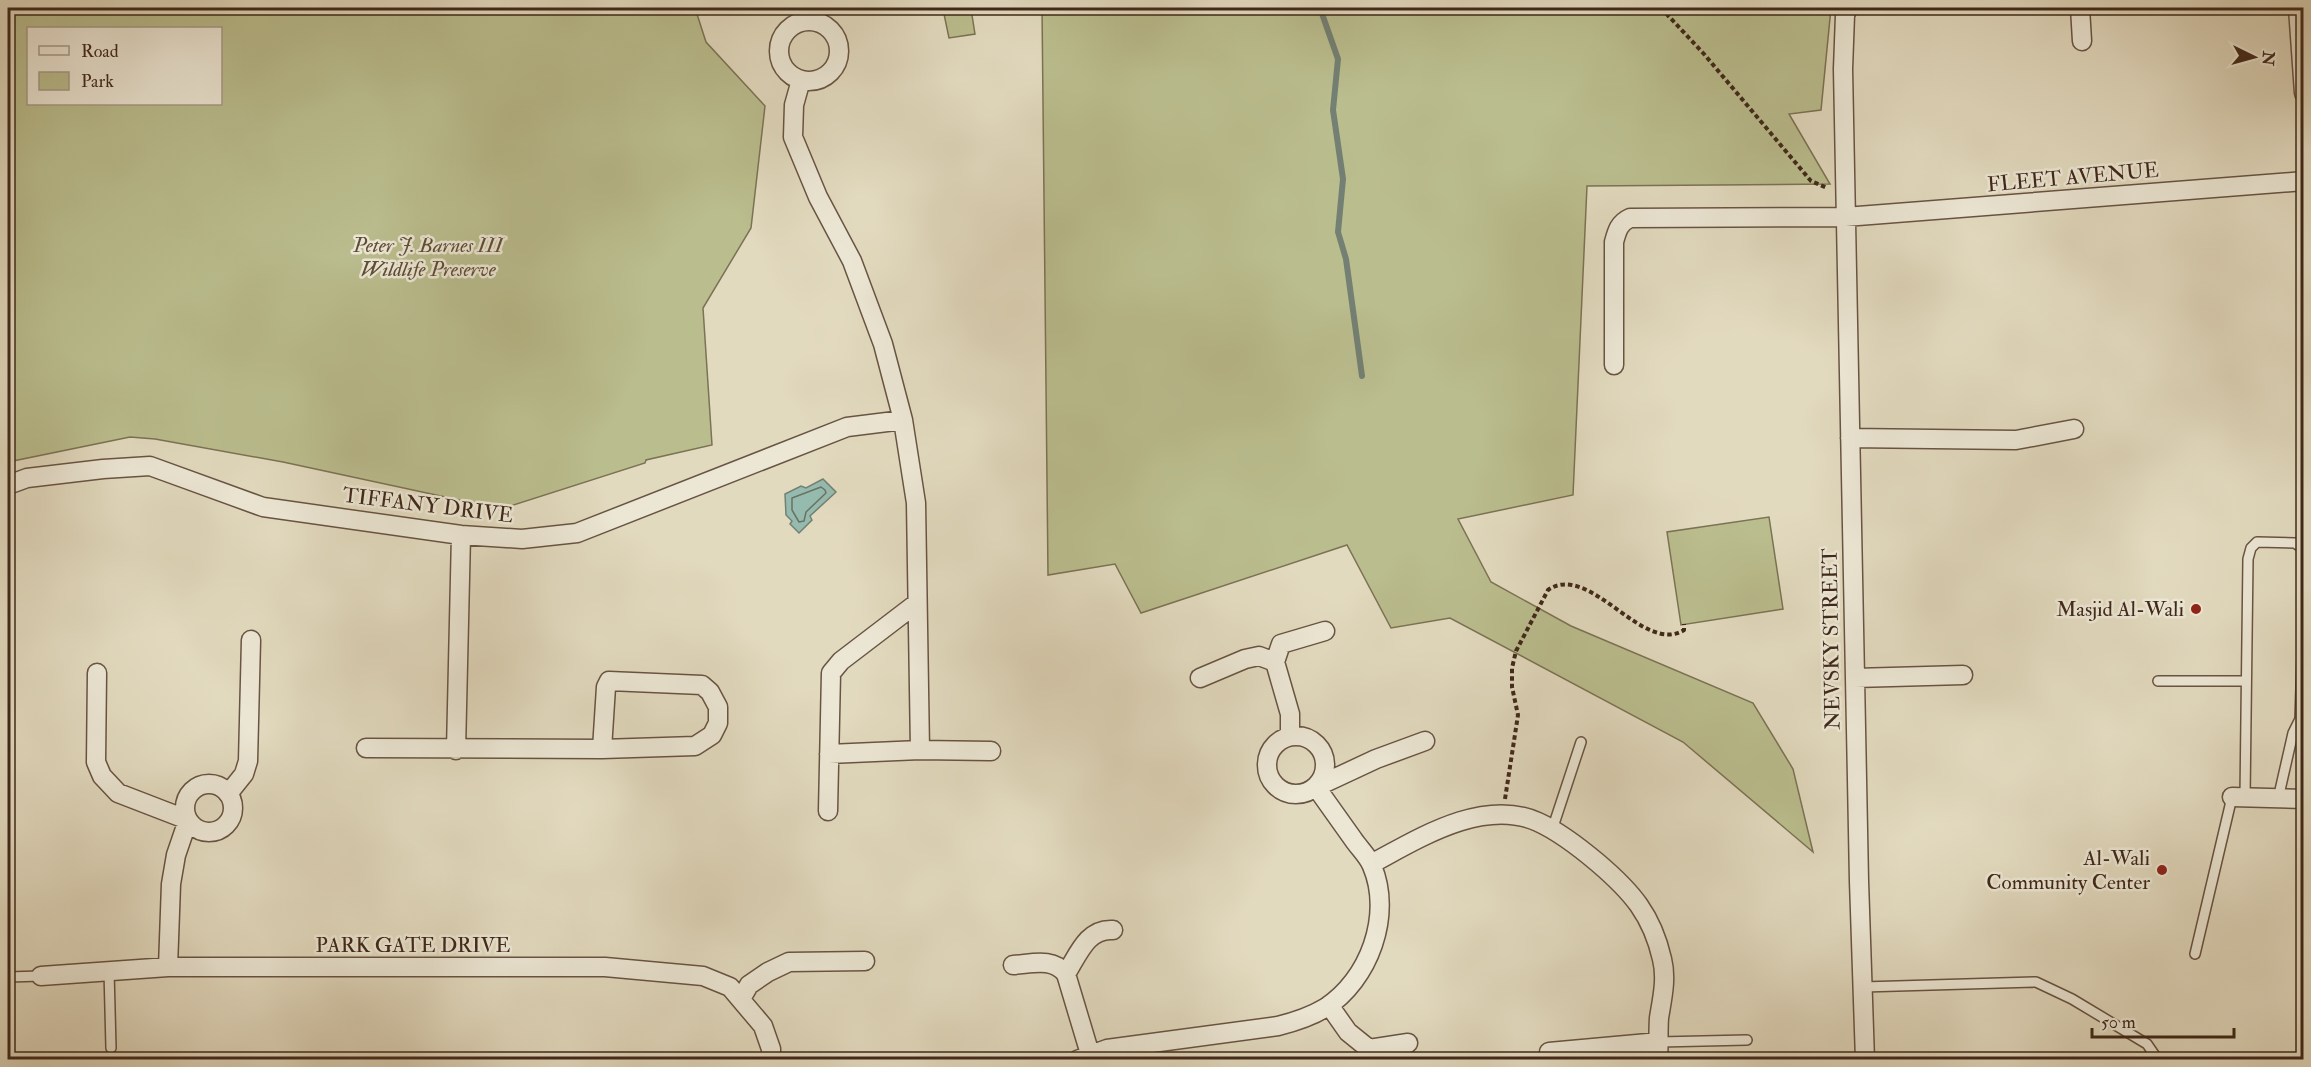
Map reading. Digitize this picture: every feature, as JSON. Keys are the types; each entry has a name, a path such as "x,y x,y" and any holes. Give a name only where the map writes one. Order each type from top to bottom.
{"street":[{"name":"NEVSKY STREET","path":"1848,8 1845,15 1843,69 1845,217 1865,1059"},
{"path":"2080,8 2082,41"},
{"path":"2298,8 2304,93"},
{"path":"801,22 820,23 835,37 838,56 829,74 821,79 801,80 792,76 780,61 780,42 785,33 801,22"},
{"path":"801,80 794,105 793,137 818,197 852,261 884,344 903,420 915,503 920,750"},
{"name":"FLEET AVENUE","path":"1614,365 1613,250 1618,228 1623,221 1630,218 1845,217 2304,181"},
{"name":"TIFFANY DRIVE","path":"8,484 27,478 150,466 263,507 461,535 522,539 577,533 847,427 903,420"},
{"path":"1850,438 2016,441 2074,429"},
{"path":"456,750 461,535"},
{"path":"828,811 831,673 841,661 917,603"},
{"path":"1290,736 1290,714 1275,662 1281,644 1325,631"},
{"path":"228,794 244,774 248,761 251,640"},
{"path":"1200,678 1245,659 1259,656 1275,662"},
{"path":"98,673 96,762 102,776 118,794 188,820"},
{"path":"1855,678 1963,675"},
{"path":"366,748 456,750 602,749 695,746 712,735 718,723 718,707 710,692 702,685 609,681 606,687 602,749"},
{"path":"1316,787 1326,770 1322,751 1317,744 1299,735 1281,740 1269,754 1266,764 1268,774 1272,783 1289,794 1299,795 1376,759 1425,741"},
{"path":"830,754 920,750 991,751"},
{"path":"208,784 222,788 228,794 231,800 231,816 222,828 208,832 193,826 188,820 185,804 192,790 208,784"},
{"path":"1013,965 1050,962 1060,967 1065,974 1084,1057 1107,1049 1278,1026 1304,1019 1329,1005 1345,992 1360,972 1372,950 1378,926 1379,900 1371,864 1316,787"},
{"path":"2238,797 2304,800"},
{"path":"1371,864 1432,831 1475,817 1503,814 1536,821 1573,842 1617,879 1635,898 1650,921 1663,962 1659,1051 1549,1052"},
{"path":"168,967 171,884 176,855 188,820"},
{"path":"1065,974 1085,941 1102,929 1113,930"},
{"path":"741,999 749,985 789,962 865,961"},
{"name":"PARK GATE DRIVE","path":"41,976 168,967 605,967 703,976 729,987 741,999 763,1026 771,1049 771,1059"},
{"path":"1329,1005 1348,1032 1369,1049 1408,1043"}],"lane":[{"path":"2195,954 2238,797 2246,681 2248,560 2251,548 2258,542 2295,543 2304,552"},
{"path":"2278,799 2293,733 2300,718 2304,596"},
{"path":"2158,681 2246,681"},
{"path":"1552,830 1581,741"},
{"path":"109,971 111,1048"},
{"name":"PARK GATE DRIVE","path":"8,977 41,976"},
{"path":"1863,987 2036,982 2072,999 2147,1044 2157,1059"},
{"path":"1659,1051 1747,1040"}],"path":[{"path":"820,23 828,12 836,8"},
{"path":"1661,8 1704,54 1810,181 1845,194"},
{"path":"1503,814 1518,716 1512,687 1512,668 1516,651 1548,590 1557,584 1565,583 1601,598 1648,629 1664,634 1678,634 1684,630 1684,624"}],"green space":[{"name":"Peter J. Barnes III Wildlife Preserve","path":"8,8 695,8 706,42 765,106 751,228 703,308 712,445 646,460 645,463 501,509 283,462 155,439 130,437 8,462"},
{"path":"1042,8 1831,8 1821,110 1789,114 1830,184 1587,186 1573,495 1458,519 1491,582 1571,626 1753,703 1793,769 1813,852 1683,742 1450,618 1391,628 1347,545 1141,613 1115,564 1048,575"},
{"path":"971,9 975,34 949,38 944,14"},
{"path":"1769,517 1783,609 1681,625 1667,532"}],"water":[{"path":"823,479 836,492 810,516 812,520 799,533 790,524 792,521 786,515 785,494 801,486 806,488"}],"waterway":[{"path":"1320,8 1338,59 1333,110 1343,179 1338,232 1346,259 1362,376"}],"place":[{"name":"Masjid Al-Wali","path":"2196,609"},
{"name":"Al-Wali Community Center","path":"2162,870"}]}
